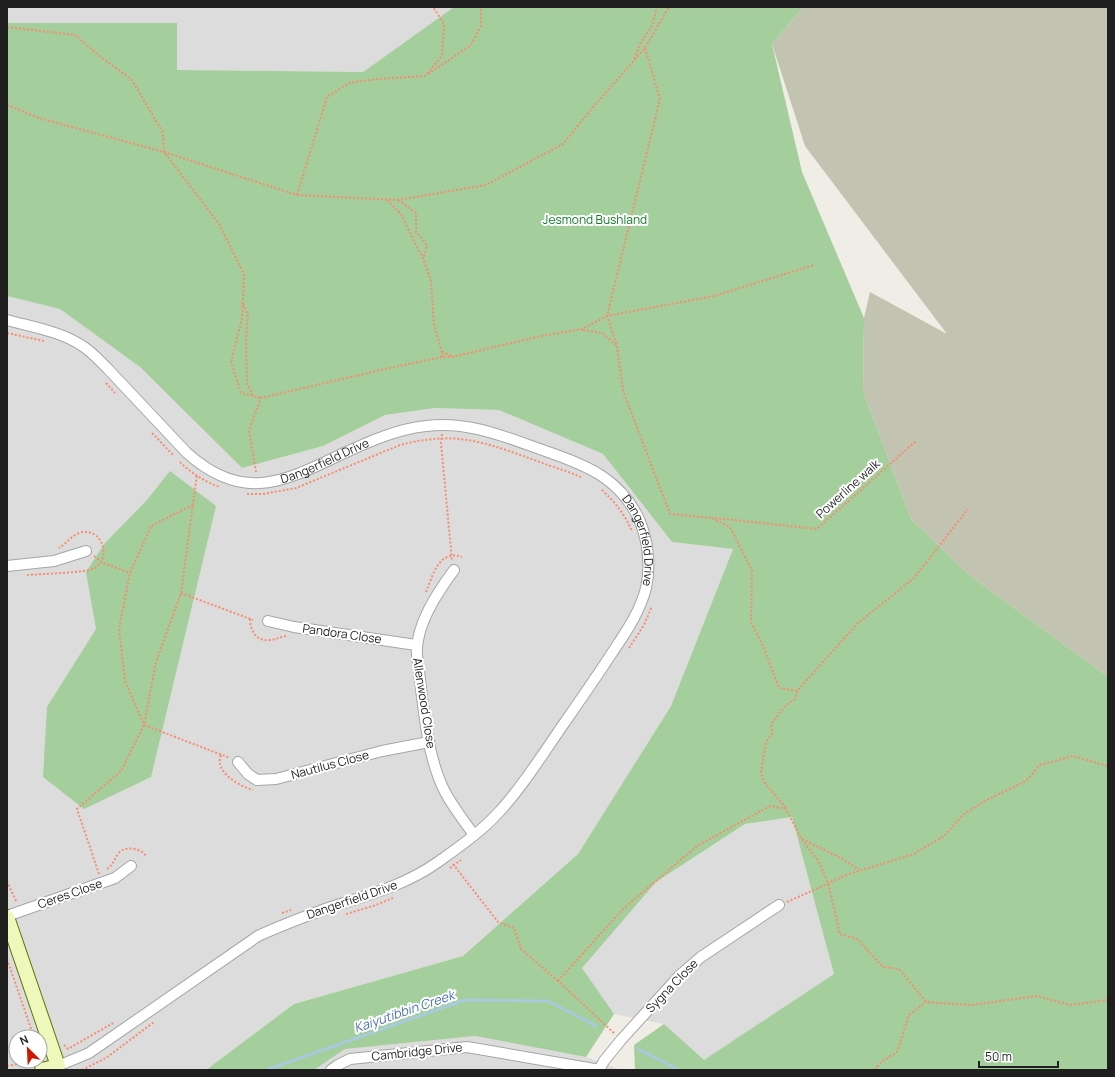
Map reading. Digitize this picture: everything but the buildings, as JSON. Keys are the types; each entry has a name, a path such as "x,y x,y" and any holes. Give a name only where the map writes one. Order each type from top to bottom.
{"street":[{"name":"Dangerfield Drive","path":"7,320 53,333 81,345 101,362 199,464 225,477 239,482 258,483 287,479 392,433 426,426 464,425 483,429 578,462 604,477 618,488 630,504 641,526 647,553 648,578 638,612 631,624 591,686 519,788 498,814 474,835 438,862 412,878 379,892 289,922 258,936 89,1053 58,1066 42,1070"},
{"path":"7,566 54,561 86,551"},
{"name":"Allenwood Close","path":"454,570 438,591 425,618 416,645 429,742 436,767 445,792 474,835"},
{"name":"Pandora Close","path":"268,621 294,627 416,645"},
{"name":"Nautilus Close","path":"238,762 248,774 257,780 276,779 382,751 429,742"},
{"name":"Ceres Close","path":"7,917 115,878 131,866"},
{"name":"Sygna Close","path":"599,1070 604,1061 680,975 701,957 779,905"},
{"path":"7,917 58,1066"},
{"name":"Cambridge Drive","path":"331,1070 350,1059 456,1047 478,1048 548,1065 599,1070"}],"path":[{"path":"425,76 442,56 444,24 433,7"},
{"path":"297,195 328,97 349,84 377,79 425,76 471,45 481,26 481,7"},
{"path":"632,62 641,42 652,26 657,7"},
{"path":"7,105 39,118 164,152 297,195 398,200 486,185 563,144 632,62 646,48 669,7"},
{"path":"7,27 76,35 96,54 132,80 163,133 164,152 219,224 244,274 242,319 231,362 241,393 261,398 442,357 582,329 607,316 714,296 814,265"},
{"path":"617,346 607,316 660,99 646,48"},
{"path":"388,200 401,214 424,259 431,280 434,325 442,352 442,357"},
{"path":"398,200 416,213 416,232 427,245 424,259"},
{"path":"243,304 248,314 246,340 247,383 253,396"},
{"path":"582,329 602,333 617,346"},
{"path":"7,333 45,342"},
{"name":"Powerline walk","path":"617,346 623,391 670,514 816,529 916,441"},
{"path":"442,352 452,356"},
{"path":"104,381 118,396"},
{"path":"258,483 248,430 261,398"},
{"path":"443,425 441,439 451,554"},
{"path":"149,429 188,469 213,484 223,488"},
{"path":"243,493 263,494 282,491 312,482 400,445 441,439 461,439 484,444 526,457 583,478"},
{"path":"102,883 77,809 121,771 144,725 156,662 181,593 199,464"},
{"path":"599,488 618,507 628,521 632,532"},
{"path":"193,504 151,526 130,573 119,629 125,680 144,725 238,762"},
{"path":"926,1002 899,969 883,967 857,939 840,934 829,895 828,883 819,862 801,838 786,809 764,782 761,772 766,742 772,734 771,724 786,706 795,699 797,691 857,624 914,578 968,509"},
{"path":"712,518 730,527 752,571 752,622 779,688 797,691"},
{"path":"86,551 101,562 130,573"},
{"path":"21,576 93,569 101,562"},
{"path":"181,593 253,620"},
{"path":"629,648 644,625 654,600"},
{"path":"221,755 221,768 226,774 241,786 257,790"},
{"path":"779,905 859,870 914,854 944,836 964,814 985,801 1026,781 1040,765 1073,756 1108,766"},
{"path":"558,981 623,909 697,846 770,806 786,809"},
{"path":"801,838 841,858 859,870"},
{"path":"98,873 108,869 113,864 118,853 124,850 140,850 146,856"},
{"path":"446,855 498,922 514,928 521,949 622,1040"},
{"path":"447,869 463,858"},
{"path":"7,881 15,901 22,899"},
{"path":"340,916 396,897"},
{"path":"280,914 294,909"},
{"path":"7,959 31,1029"},
{"path":"875,1070 881,1062 897,1052 909,1015 926,1002 971,1005 1037,996 1070,1004 1108,1000"},
{"path":"82,1070 115,1051 156,1020"},
{"path":"61,1038 64,1045 68,1049 114,1022"}],"shaded area":[{"path":"7,7 454,7 363,72 177,70 177,23 7,23"},
{"path":"803,7 1108,7 1108,677 969,575 911,519 863,391 864,318 870,292 947,334 805,146 772,44"},
{"path":"7,296 60,309 140,367 242,468 323,446 385,415 435,408 499,410 603,454 672,542 733,549 671,706 578,854 463,956 294,1004 206,1070 7,1070"},
{"path":"792,817 835,974 704,1061 664,1024 614,1014 581,968 656,882 745,824"},
{"path":"475,1036 586,1057 620,1070 314,1070 344,1049"}],"green space":[{"name":"Jesmond Bushland","path":"454,7 803,7 772,44 802,172 864,318 863,391 911,519 969,575 1108,677 1108,1070 635,1070 634,1045 664,1024 704,1060 834,974 792,817 745,824 656,882 582,968 614,1014 586,1057 475,1036 345,1049 314,1070 206,1070 294,1004 463,956 578,854 671,706 733,549 672,542 603,454 499,410 435,408 385,415 323,446 242,468 140,367 60,309 7,296 7,23 177,23 177,70 363,72"},
{"path":"170,471 216,506 151,777 84,809 43,777 47,707 96,629 86,572 105,543 147,500"}],"waterway":[{"name":"Kaiyutibbin Creek","path":"266,1070 465,1000 548,1001 596,1026"},
{"name":"Kaiyutibbin Creek","path":"638,1049 679,1070"}]}
